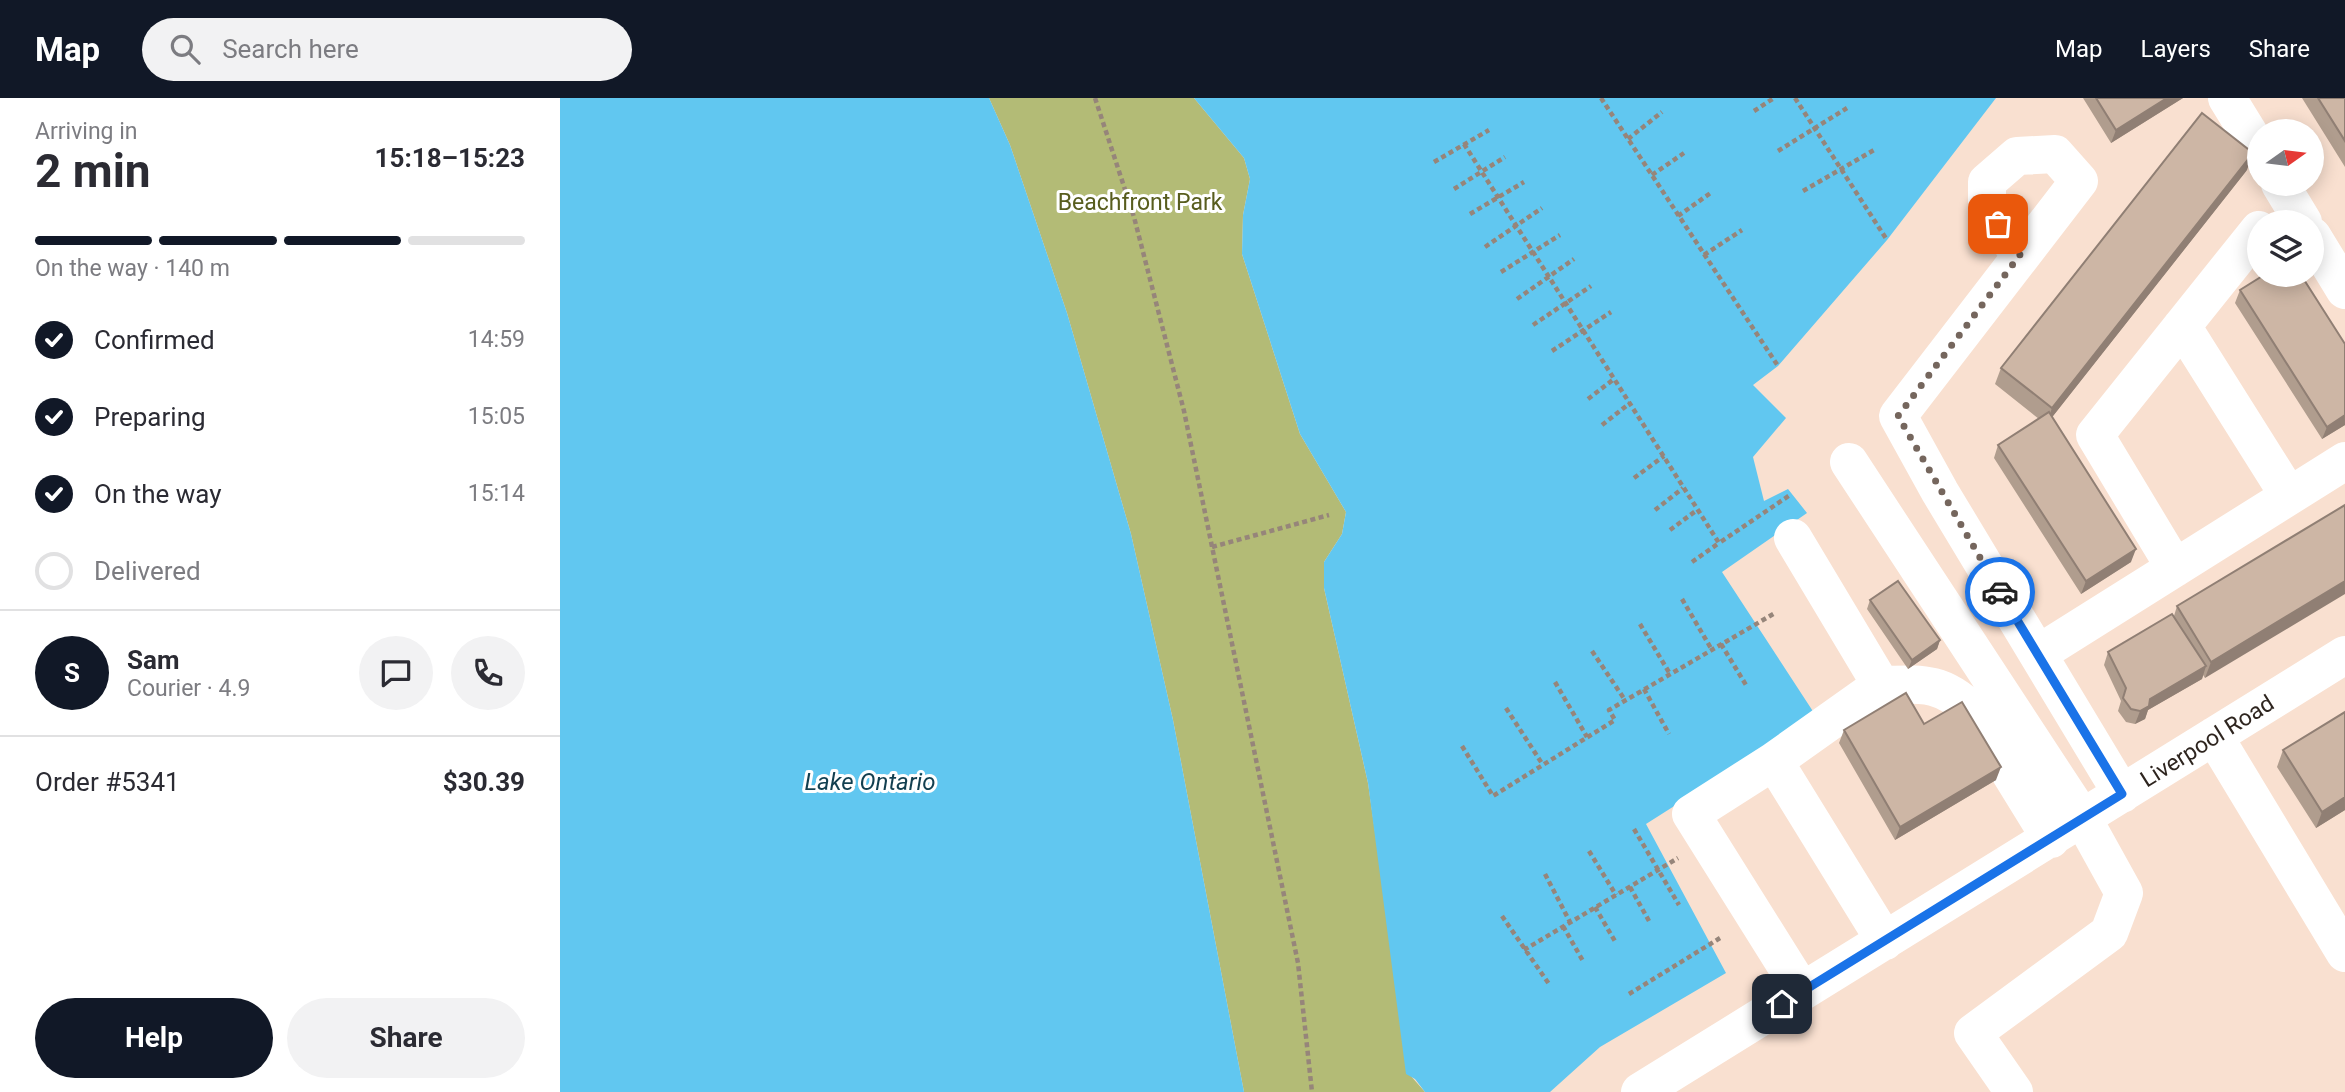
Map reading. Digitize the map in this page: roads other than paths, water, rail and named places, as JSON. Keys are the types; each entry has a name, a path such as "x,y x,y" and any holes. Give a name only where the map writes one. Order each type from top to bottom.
{"street":[{"path":"2227,98 2247,130"},
{"path":"2175,568 2095,435 2247,245"},
{"path":"2020,255 1898,416 2122,794"},
{"path":"2324,256 2345,290"},
{"path":"2182,326 2289,496"},
{"path":"1849,461 2067,829"},
{"path":"2038,654 2345,461"},
{"path":"1793,538 1881,685"},
{"name":"Liverpool Road","path":"1640,1092 2345,655"},
{"path":"1802,991 1691,814 1774,761 1881,685 1916,684 1940,687 1955,694 2123,893 2109,933 1973,1033 2014,1092"},
{"path":"2214,736 2345,953"},
{"path":"1774,761 1885,941"}],"water":[{"name":"Lake Ontario","path":"560,98 989,98 1010,145 1067,313 1131,534 1173,720 1244,1092 560,1092"},
{"path":"1194,98 1996,98 1887,240 1778,366 1753,385 1786,418 1753,457 1764,501 1788,489 1807,513 1722,572 1816,716 1646,824 1726,973 1600,1047 1550,1092 1425,1092 1415,1079 1406,1074 1368,783 1324,588 1324,562 1342,534 1346,512 1300,434 1242,254 1243,215 1250,179 1244,158"}],"park label":[{"name":"Beachfront Park","path":"1140,202"}]}
